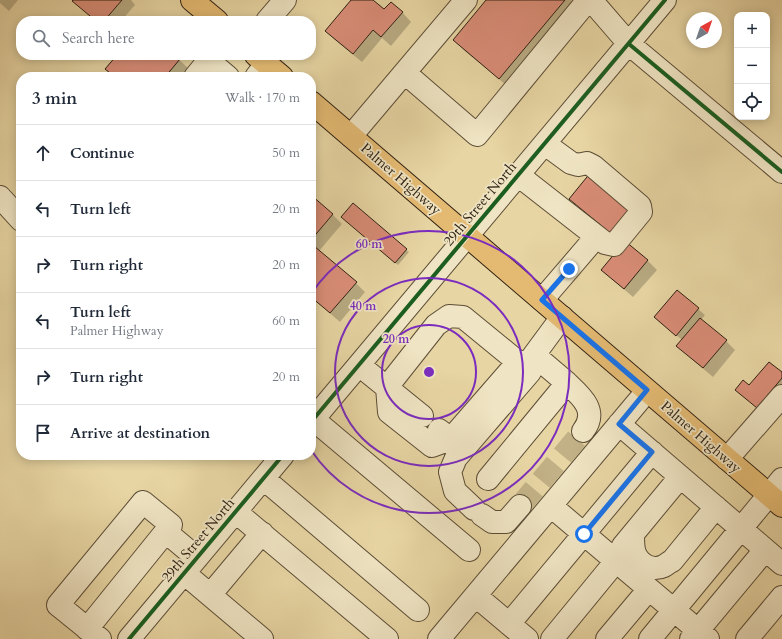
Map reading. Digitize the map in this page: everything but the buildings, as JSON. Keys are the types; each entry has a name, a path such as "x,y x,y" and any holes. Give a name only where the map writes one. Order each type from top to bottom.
{"main road":[{"path":"192,0 211,16"},
{"name":"Palmer Highway","path":"316,106 727,459 778,493"}],"street":[{"path":"271,16 285,0"},
{"path":"351,136 466,0"},
{"path":"405,73 477,135 589,0 629,44 782,172"},
{"name":"29th Street North","path":"316,416 665,0"},
{"path":"206,64 220,72"},
{"path":"518,175 605,244 614,245 641,212 640,206 593,166 571,163 545,144"},
{"path":"0,197 16,215"},
{"path":"542,300 596,237"},
{"path":"562,317 527,360 437,428 432,446 389,412 387,387 436,325 449,316 463,317 527,360 567,383 582,397 590,412 587,426 583,431"},
{"path":"520,506 506,522 492,522 478,512 455,491 450,472 456,458 530,372 527,360"},
{"path":"359,365 437,428"},
{"path":"488,479 567,383"},
{"path":"439,639 647,390"},
{"path":"727,459 782,396"},
{"path":"316,424 469,550"},
{"path":"619,424 782,564"},
{"path":"509,624 652,452"},
{"name":"29th Street North","path":"129,639 279,460"},
{"path":"552,639 616,561 623,546 680,477"},
{"path":"264,479 418,610"},
{"path":"650,639 741,529 778,493"},
{"path":"143,502 171,525 94,634 58,605 143,502"},
{"path":"550,506 674,610 699,636 765,550"},
{"path":"633,534 634,551 641,563 648,567 655,568 664,566 672,561 716,507"},
{"path":"236,512 387,639"},
{"path":"166,532 210,595 262,639"},
{"path":"210,595 262,533"},
{"path":"607,639 649,589"},
{"path":"476,596 527,639"},
{"path":"747,639 782,597"}],"tunnel":[{"path":"520,506 583,431"}],"cycle path":[{"path":"316,416 665,0"},
{"path":"629,44 782,172"},
{"path":"129,639 279,460"}],"route":[{"path":"569,269 542,300 647,390 619,424 652,452 584,534"}]}
